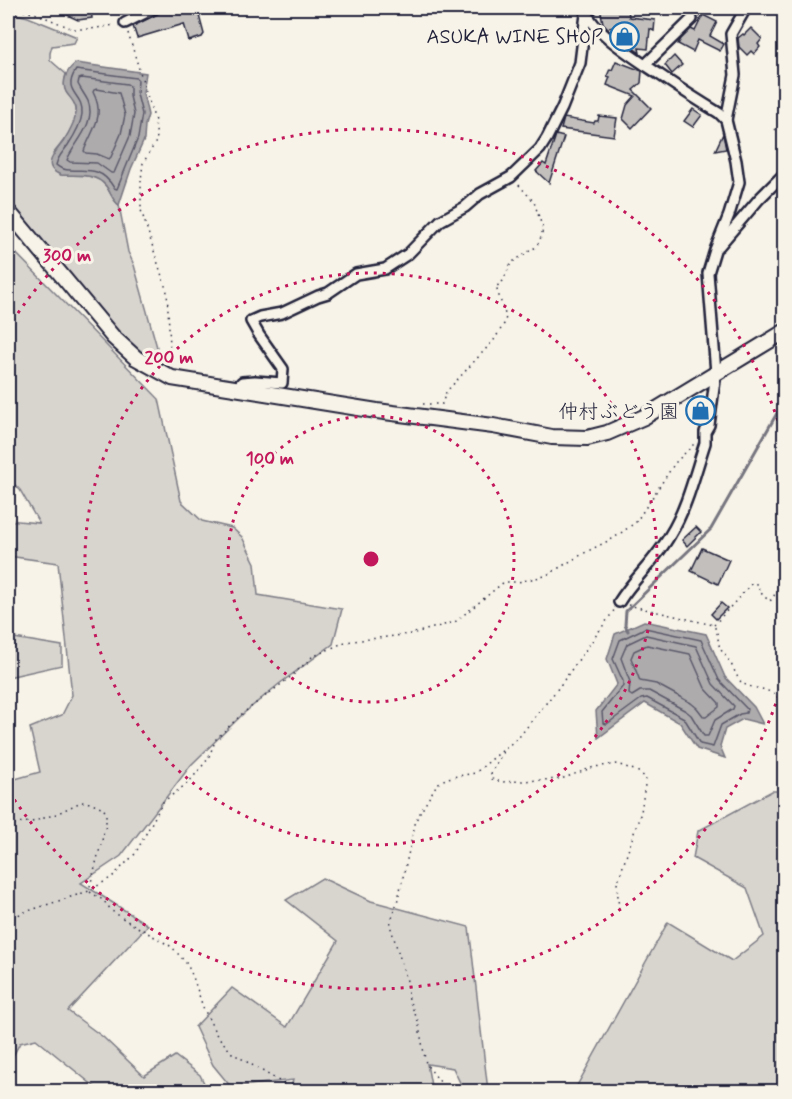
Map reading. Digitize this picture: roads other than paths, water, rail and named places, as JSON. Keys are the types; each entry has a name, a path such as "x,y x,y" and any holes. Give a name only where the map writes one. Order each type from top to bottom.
{"street":[{"path":"125,23 155,8"},
{"path":"621,603 634,580 671,535 682,512 709,425 716,373 708,273 739,182 726,120 735,75 731,34 746,8"},
{"path":"587,10 595,25 615,44 719,113 726,120"},
{"path":"237,388 242,382 282,383 284,369 258,335 251,321 282,313 328,293 356,274 385,269 408,254 440,221 465,207 480,194 511,177 540,149 562,108 580,63 587,10"},
{"path":"645,65 692,20"},
{"path":"715,250 784,174"},
{"path":"8,211 112,337 136,358 172,378 377,411 552,436 587,438 607,433 645,417 784,332"}],"water":[{"path":"76,63 146,73 143,93 148,115 144,140 119,205 102,182 91,177 61,175 51,168 53,155 63,142 76,115 75,106 64,84 68,72"},
{"path":"644,621 706,634 725,677 754,707 763,724 743,719 725,729 720,746 725,758 697,749 680,723 645,703 598,738 596,711 617,684 607,659 615,634"}],"waterway":[{"path":"628,631 625,625 626,611 711,529 784,401"}],"place":[{"name":"ASUKA WINE SHOP","path":"624,36"},
{"name":"仲村ぶどう園","path":"700,411"}]}
